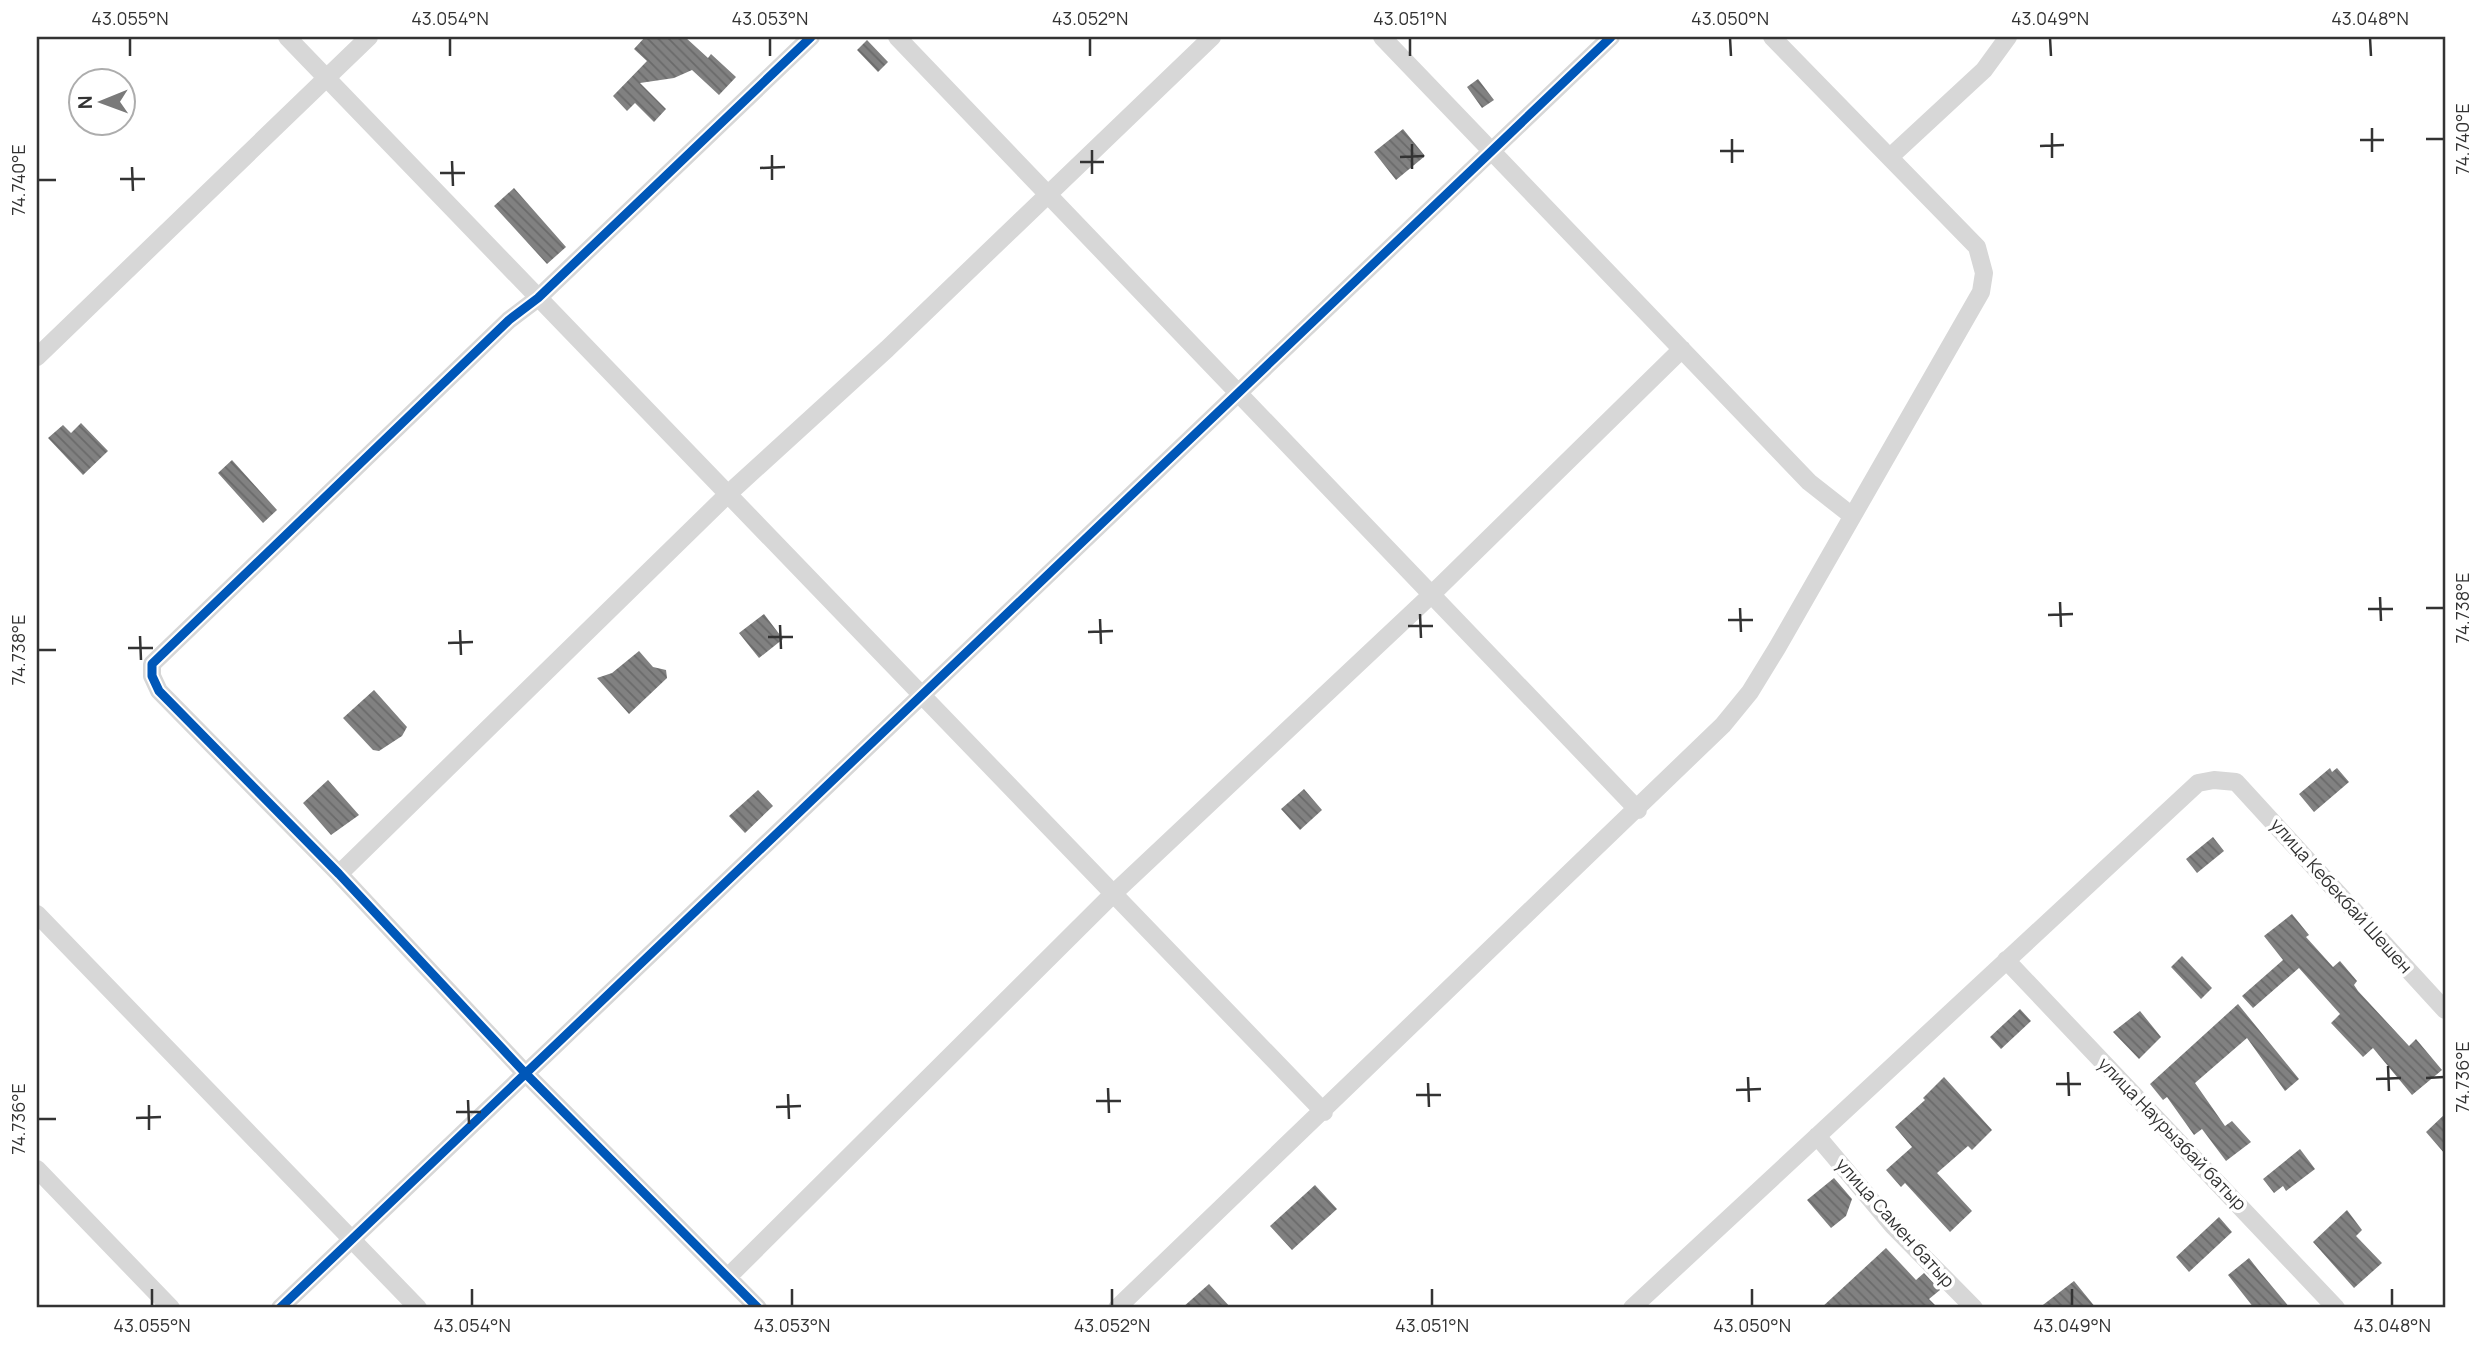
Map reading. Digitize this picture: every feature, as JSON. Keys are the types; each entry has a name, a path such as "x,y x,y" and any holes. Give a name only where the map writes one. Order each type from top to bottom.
{"street":[{"path":"287,37 1324,1112"},
{"path":"37,357 369,37"},
{"path":"758,1308 526,1074 339,874 159,691 152,676 152,664 509,320 538,298 811,37"},
{"path":"897,37 1638,810"},
{"path":"339,874 728,494 887,349 1212,37"},
{"path":"1382,37 1809,482 1851,514"},
{"path":"280,1308 1611,37"},
{"path":"1117,1308 1638,810 1723,725 1750,692 1981,292 1984,273 1977,247 1772,37"},
{"path":"1890,157 1984,71 2008,37"},
{"path":"729,1276 1114,893 1430,596 1682,349"},
{"name":"улица Кебекбай Шешен","path":"2006,960 2198,783 2214,780 2236,782 2445,1010"},
{"path":"37,914 418,1308"},
{"path":"1632,1308 2006,960"},
{"name":"улица Наурызбай батыр","path":"2006,960 2336,1308"},
{"name":"улица Самен батыр","path":"1817,1136 1893,1226 1974,1308"},
{"path":"39,1173 171,1308"}],"building":[{"path":"645,37 685,37 708,58 711,54 736,77 719,95 692,70 674,78 640,83 666,109 654,122 635,103 627,111 613,96 647,61 634,49"},
{"path":"867,40 888,62 878,72 857,50"},
{"path":"1478,79 1494,100 1482,108 1467,87"},
{"path":"1403,129 1425,156 1396,180 1374,152"},
{"path":"514,188 566,247 547,264 494,206"},
{"path":"81,423 108,451 83,475 48,438 63,425 71,433"},
{"path":"232,460 277,510 263,523 218,473"},
{"path":"764,614 783,639 759,658 739,633"},
{"path":"639,651 653,667 666,670 667,678 629,714 597,678 612,673"},
{"path":"374,690 407,727 402,736 379,751 373,750 343,718"},
{"path":"2330,768 2332,772 2337,768 2349,782 2314,812 2299,794"},
{"path":"328,780 359,815 331,835 303,803"},
{"path":"1304,789 1322,810 1300,830 1281,809"},
{"path":"758,790 773,806 745,833 729,816"},
{"path":"2213,837 2224,851 2197,873 2186,859"},
{"path":"2292,914 2309,935 2306,937 2333,967 2340,961 2357,981 2354,985 2358,991 2409,1046 2416,1039 2442,1070 2412,1095 2373,1048 2363,1057 2331,1023 2340,1014 2299,968 2253,1008 2242,996 2283,960 2264,936"},
{"path":"2182,956 2212,988 2201,999 2171,967"},
{"path":"2238,1004 2299,1079 2285,1091 2247,1038 2195,1083 2225,1126 2232,1121 2251,1142 2226,1161 2202,1129 2194,1135 2167,1097 2163,1100 2150,1084"},
{"path":"2020,1009 2031,1021 2001,1049 1990,1037"},
{"path":"2140,1011 2161,1037 2139,1059 2113,1032"},
{"path":"1944,1077 1992,1130 1972,1150 1968,1146 1937,1173 1972,1211 1950,1232 1905,1183 1901,1187 1886,1170 1912,1147 1895,1127 1925,1100 1923,1098"},
{"path":"2445,1114 2445,1154 2426,1132"},
{"path":"2300,1149 2315,1169 2286,1191 2283,1186 2274,1193 2263,1179"},
{"path":"1834,1178 1852,1199 1846,1216 1831,1228 1807,1200"},
{"path":"1315,1185 1337,1209 1292,1250 1270,1226"},
{"path":"2347,1210 2362,1230 2356,1236 2382,1263 2354,1288 2313,1242"},
{"path":"2219,1217 2232,1232 2189,1272 2176,1257"},
{"path":"1886,1248 1916,1280 1924,1273 1940,1290 1929,1299 1938,1308 1821,1308"},
{"path":"2249,1258 2290,1308 2254,1308 2228,1275"},
{"path":"2074,1281 2096,1308 2039,1308"},
{"path":"1209,1284 1231,1308 1182,1308"}],"cycle path":[{"path":"758,1308 526,1074 339,874 159,691 152,676 152,664 509,320 538,298 811,37"},
{"path":"280,1308 1611,37"}]}
